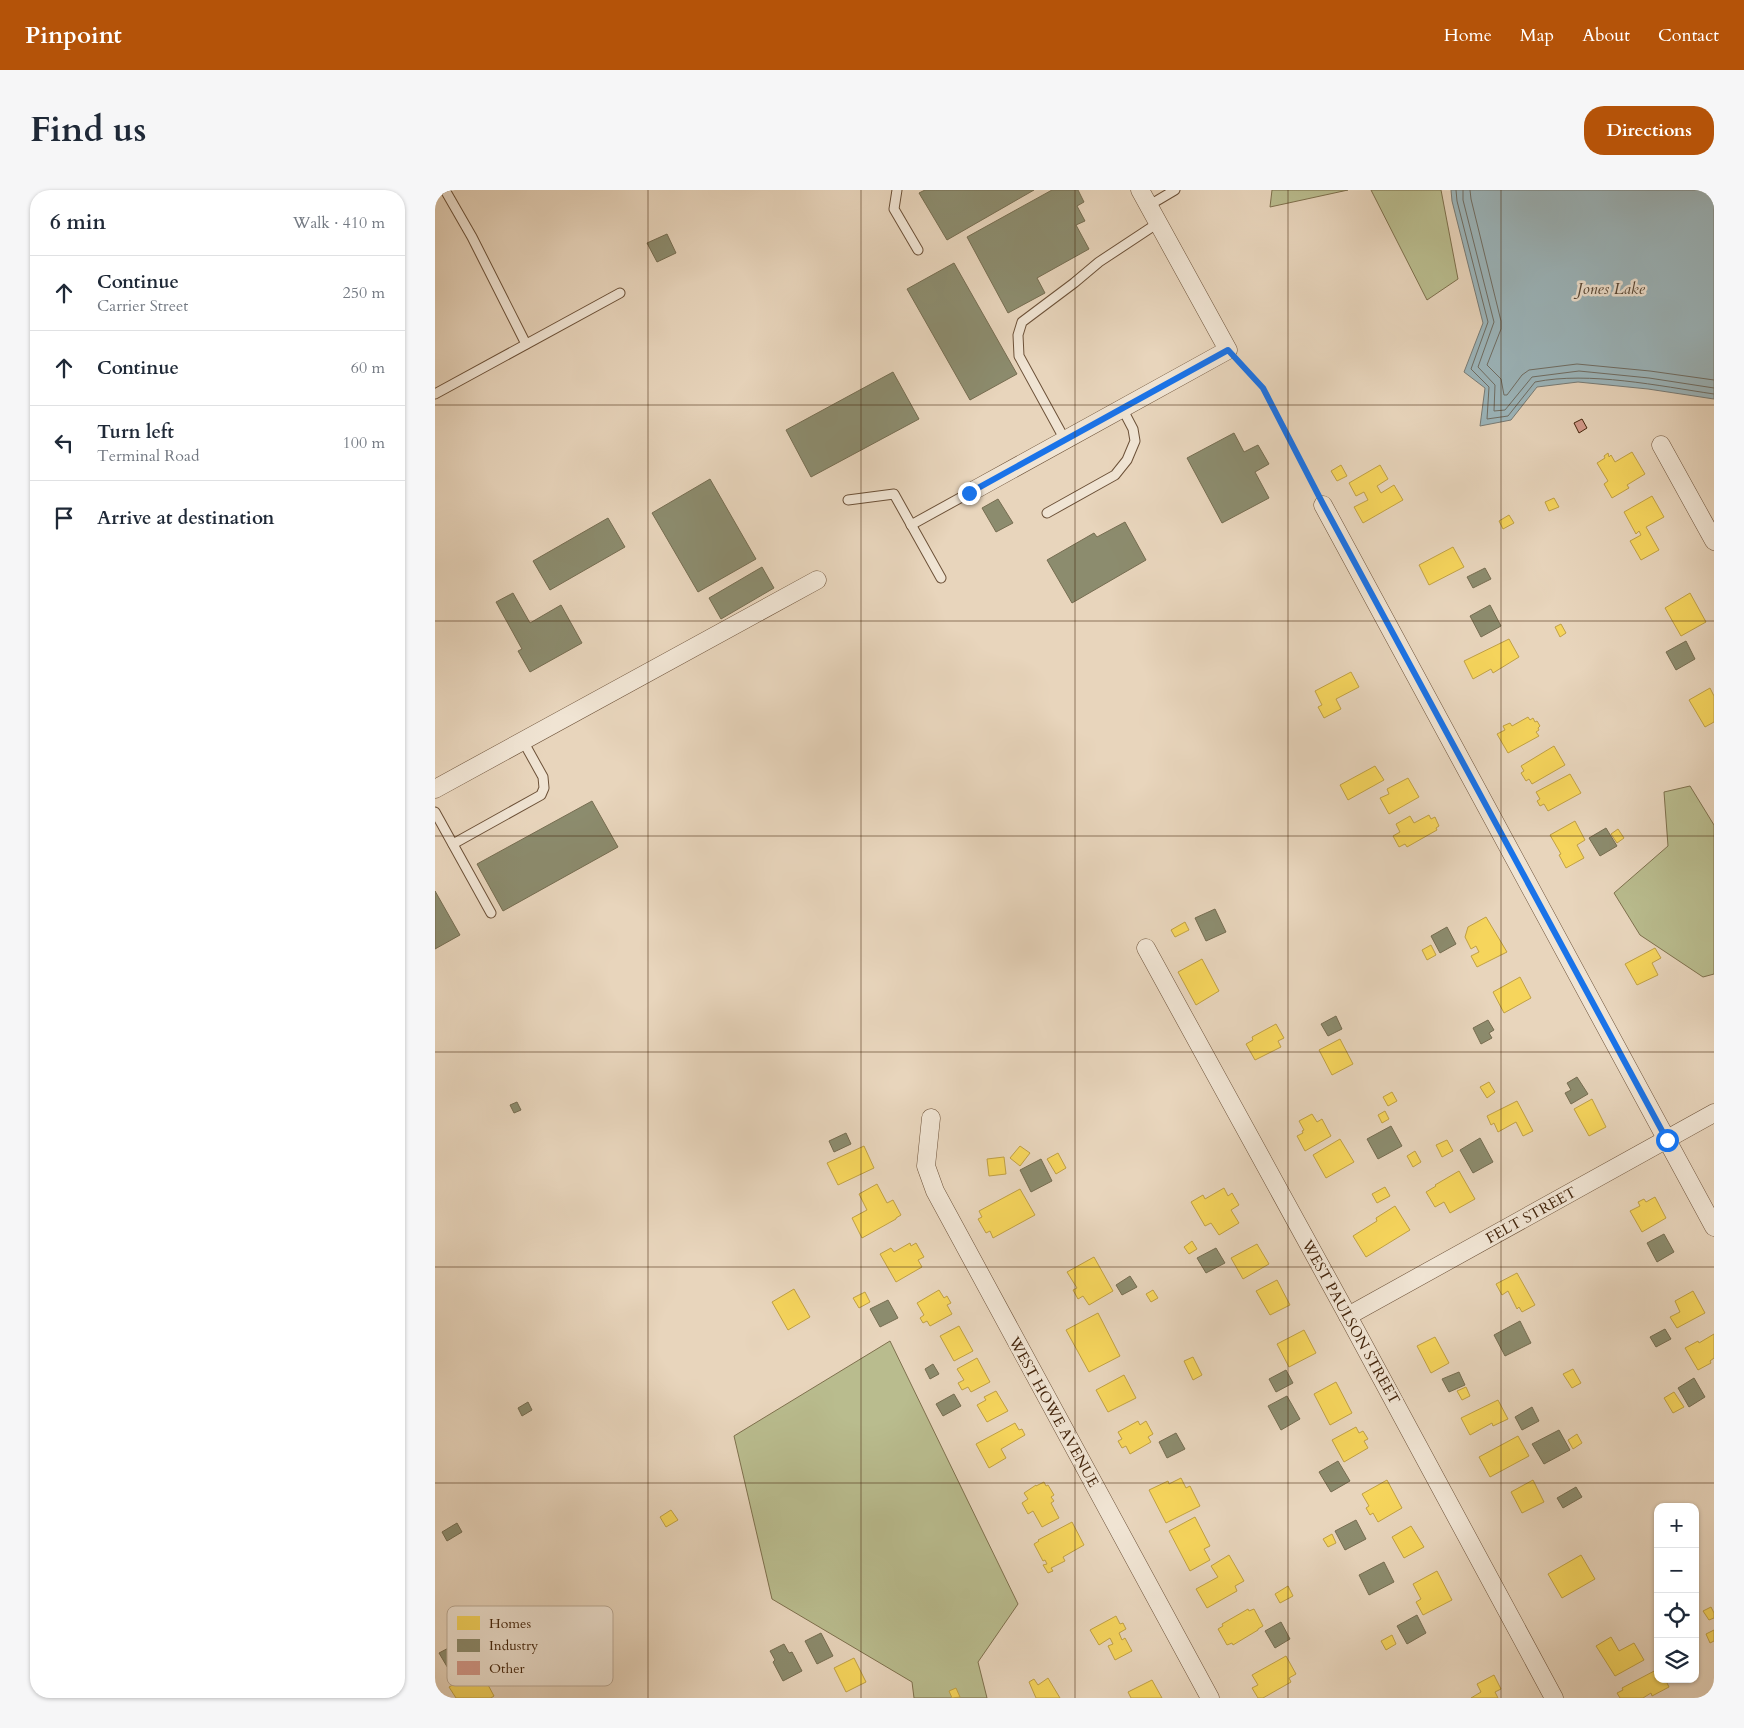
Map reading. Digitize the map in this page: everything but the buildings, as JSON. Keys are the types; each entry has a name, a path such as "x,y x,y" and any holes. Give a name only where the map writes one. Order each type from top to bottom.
{"street":[{"path":"969,493 1228,350 1140,190"},
{"path":"1661,445 1714,541"},
{"path":"1323,504 1714,1226"},
{"path":"435,789 817,580"},
{"name":"WEST PAULSON STREET","path":"1146,948 1349,1316 1554,1698"},
{"name":"FELT STREET","path":"1349,1316 1714,1113"},
{"name":"WEST HOWE AVENUE","path":"931,1118 926,1166 935,1191 1210,1698"}],"lane":[{"path":"445,190 472,237 526,344"},
{"path":"897,190 894,210 918,250"},
{"path":"1149,206 1175,190"},
{"path":"1065,440 1019,356 1018,335 1022,322 1099,262 1158,223"},
{"path":"435,394 620,293"},
{"path":"1047,513 1115,474 1127,460 1135,441 1133,429 1122,408"},
{"path":"911,526 969,493"},
{"path":"848,500 894,494 941,578"},
{"path":"453,844 541,795 544,788 543,778 523,741"},
{"path":"435,812 491,913"}],"path":[{"path":"1228,350 1263,388 1323,504"}],"green space":[{"path":"1272,190 1348,190 1270,207"},
{"path":"1371,190 1441,190 1458,279 1427,300"},
{"path":"1690,786 1714,825 1714,974 1703,977 1640,935 1614,893 1668,846 1664,792"},
{"path":"890,1341 1018,1604 978,1662 987,1698 914,1698 912,1682 772,1599 734,1436"}],"water":[{"name":"Jones Lake","path":"1451,190 1714,190 1714,399 1648,389 1578,382 1537,387 1511,420 1480,426 1485,388 1464,372 1483,323 1452,201"}],"route":[{"path":"969,493 1228,350 1263,388 1323,504 1667,1140"}]}
